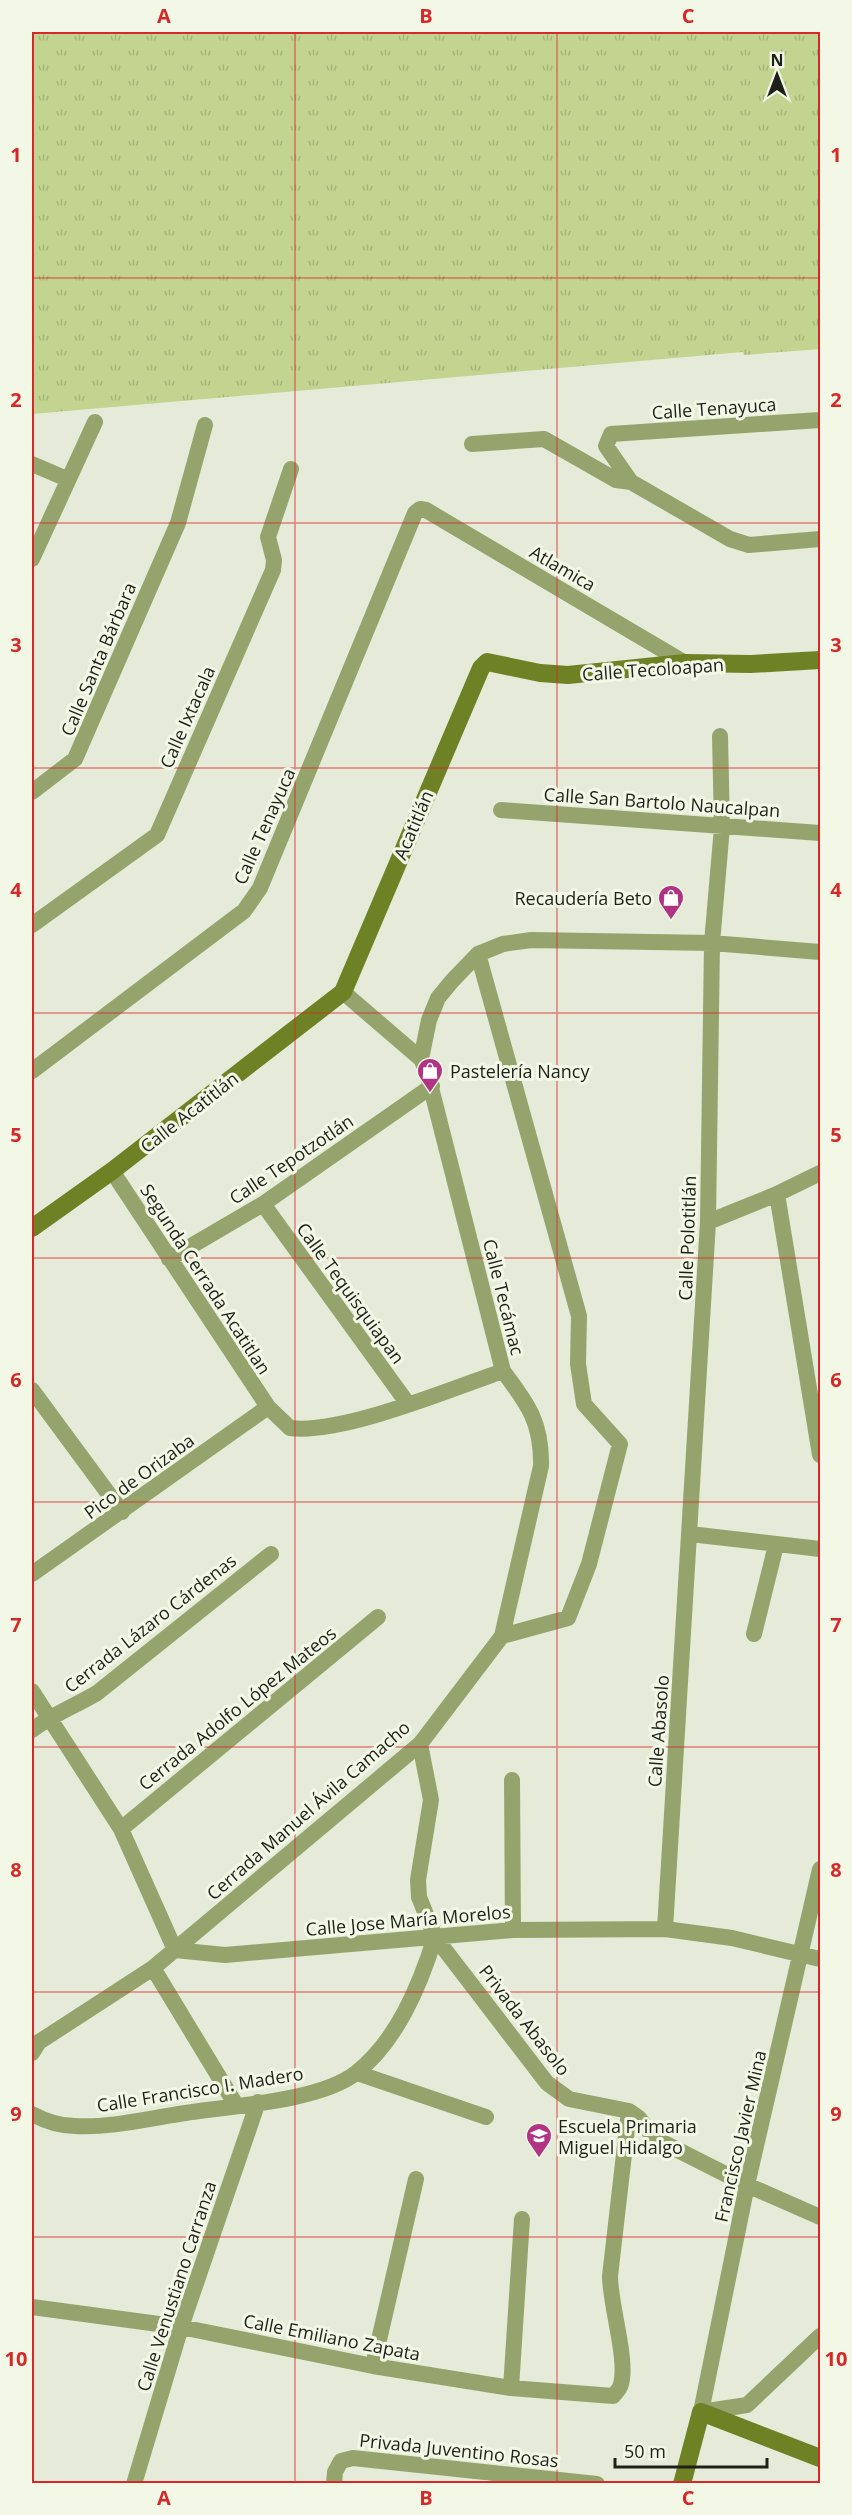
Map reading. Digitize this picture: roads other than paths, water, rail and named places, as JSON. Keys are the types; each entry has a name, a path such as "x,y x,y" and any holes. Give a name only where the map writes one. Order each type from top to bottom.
{"street":[{"name":"Calle Tenayuca","path":"631,482 606,446 611,434 820,420"},
{"path":"32,559 95,422"},
{"name":"Calle Santa Bárbara","path":"32,792 75,759 177,523 205,425"},
{"path":"472,444 544,440 616,480 631,482 729,539 749,545 820,539"},
{"path":"32,464 67,479"},
{"name":"Calle Ixtacala","path":"32,925 157,835 273,570 274,560 268,537 291,469"},
{"name":"Calle Tenayuca","path":"32,1071 244,911 260,888 415,513 420,509"},
{"name":"Atlamica","path":"420,509 426,510 685,663"},
{"name":"Calle Tecoloapan","path":"488,662 540,673 568,675 685,663 820,660"},
{"name":"Acatitlán","path":"343,992 412,824 481,668 488,662"},
{"name":"Calle Polotitlán","path":"690,1534 708,1221 712,943 722,827 720,736"},
{"name":"Calle San Bartolo Naucalpan","path":"501,810 820,832"},
{"path":"343,992 421,1059 429,1020 438,998 478,954 503,944 531,940 712,943 820,952"},
{"path":"478,954 579,1316 578,1364 584,1404 620,1444 589,1564 568,1618 502,1636"},
{"name":"Calle Acatitlán","path":"32,1228 112,1171 343,992"},
{"name":"Calle Tecámac","path":"268,1407 283,1424 297,1429 328,1426 408,1404 503,1371 432,1086 421,1059"},
{"name":"Calle Tepotzotlán","path":"169,1259 263,1204 432,1086"},
{"name":"Segunda Cerrada Acatitlan","path":"112,1171 268,1407"},
{"path":"708,1221 777,1194 820,1173"},
{"path":"777,1194 820,1455"},
{"name":"Calle Tequisquiapan","path":"263,1204 408,1404"},
{"name":"Cerrada Manuel Ávila Camacho","path":"175,1950 420,1744 502,1636 541,1466 542,1444 537,1423 524,1399 503,1371"},
{"path":"32,1390 122,1512"},
{"name":"Pico de Orizaba","path":"32,1574 268,1407"},
{"path":"690,1534 820,1549"},
{"name":"Calle Abasolo","path":"665,1929 690,1534"},
{"path":"754,1634 776,1545"},
{"name":"Cerrada Lázaro Cárdenas","path":"32,1730 50,1717 75,1707 97,1693 271,1554"},
{"name":"Cerrada Adolfo López Mateos","path":"121,1829 378,1617"},
{"path":"32,1691 121,1829 175,1950 153,1968 34,2043"},
{"name":"Privada Abasolo","path":"420,1744 431,1800 418,1889 435,1936 547,2083 569,2099 629,2111"},
{"path":"512,1780 513,1930"},
{"name":"Francisco Javier Mina","path":"701,2412 747,2185 820,1869"},
{"name":"Calle Jose María Morelos","path":"175,1950 225,1955 513,1930 665,1929 732,1938 820,1959"},
{"name":"Calle Francisco I. Madero","path":"32,2114 44,2121 77,2127 258,2102 319,2091 339,2084 357,2073 379,2049 399,2021 425,1968 435,1936"},
{"path":"153,1968 236,2105"},
{"path":"357,2073 486,2118"},
{"name":"Calle Venustiano Carranza","path":"134,2484 181,2327 258,2102"},
{"path":"629,2111 639,2118 654,2138 747,2185 820,2217"},
{"name":"Calle Emiliano Zapata","path":"32,2307 181,2327 374,2366 511,2388 594,2397 613,2396 621,2386 622,2371 610,2296 610,2276 629,2111"},
{"path":"374,2366 416,2180"},
{"path":"511,2388 522,2219"},
{"path":"701,2412 747,2405 817,2342"},
{"path":"701,2412 820,2458"},
{"path":"682,2484 701,2412"},
{"name":"Privada Juventino Rosas","path":"334,2484 335,2472 341,2461 353,2458 597,2484"}],"place":[{"name":"Recaudería Beto","path":"671,921"},
{"name":"Pastelería Nancy","path":"430,1094"},
{"name":"Escuela Primaria Miguel Hidalgo","path":"539,2159"}]}
